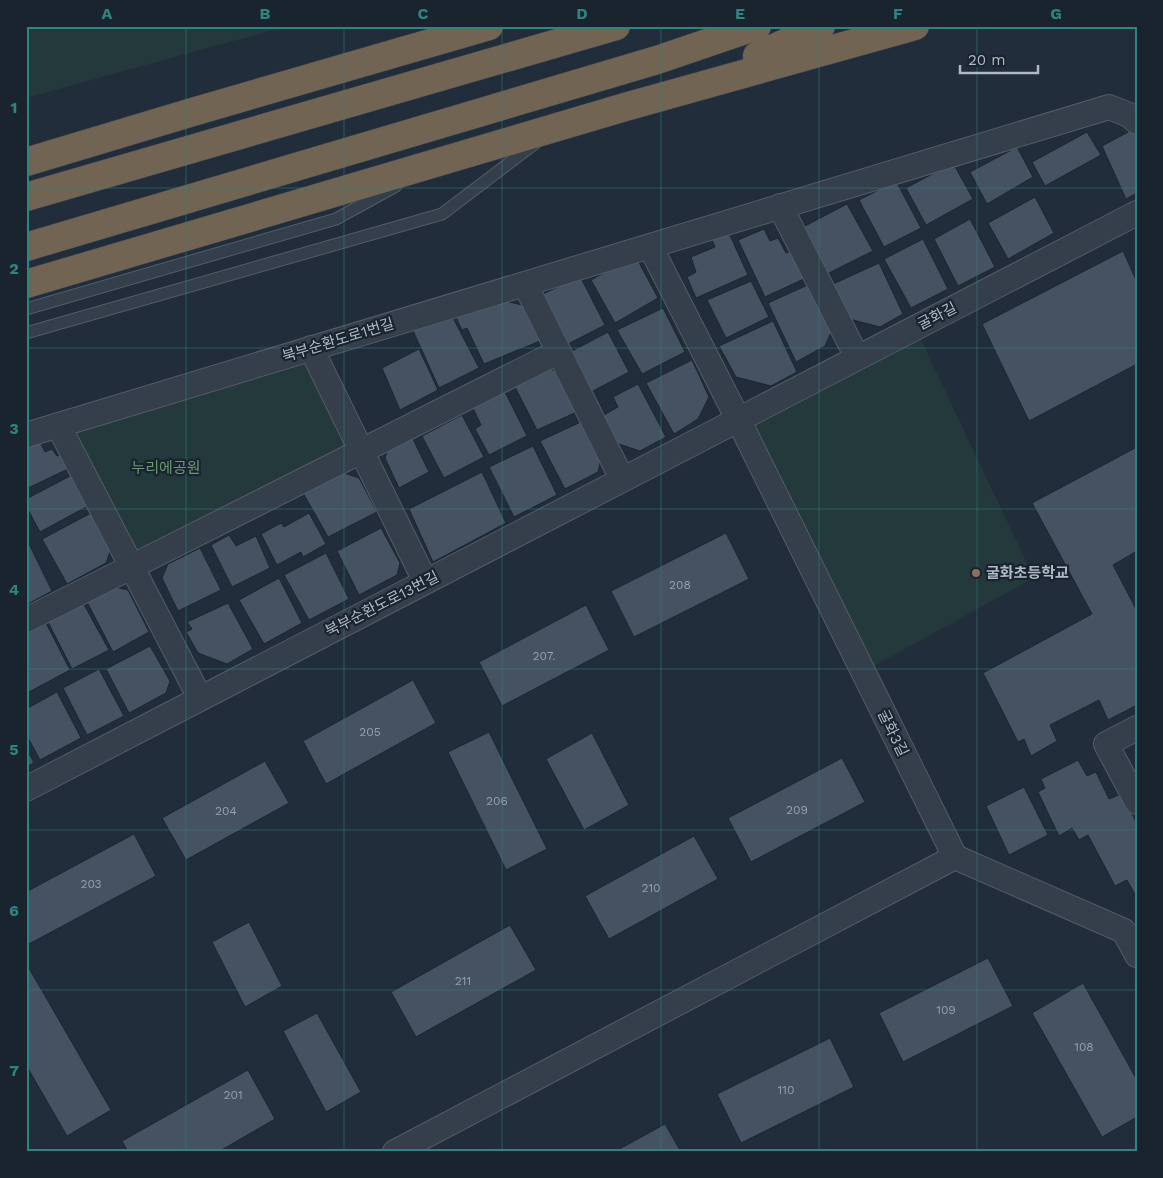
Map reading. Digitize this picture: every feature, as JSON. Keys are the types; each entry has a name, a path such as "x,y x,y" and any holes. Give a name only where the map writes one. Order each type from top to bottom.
{"highway":[{"path":"26,162 489,26"},
{"path":"26,197 616,26"},
{"path":"26,246 657,60 757,26"},
{"path":"625,107 765,53 821,26"},
{"path":"26,284 558,126 915,26"}],"street":[{"name":"북부순환도로1번길","path":"26,435 1109,107 1129,115 1137,122"},
{"path":"780,206 857,357"},
{"name":"굴화길","path":"738,419 1137,213"},
{"name":"굴화3길","path":"650,246 955,857"},
{"path":"525,284 622,479"},
{"path":"310,348 425,581"},
{"path":"26,620 558,352"},
{"name":"북부순환도로13번길","path":"26,788 738,419"},
{"path":"58,425 200,698"},
{"path":"1137,728 1106,744 1137,802"},
{"path":"395,1152 955,857 1130,928 1137,955"}],"lane":[{"path":"26,333 442,214 558,126"},
{"path":"26,308 336,219 441,161"}],"path":[{"path":"26,28 31,26"}],"green space":[{"path":"26,26 288,26 26,98"},
{"path":"915,327 1034,578 863,672 738,419"},
{"name":"누리에공원","path":"311,348 361,451 132,567 58,425"}],"building":[{"path":"1132,130 1137,137 1137,193 1126,199 1102,146"},
{"path":"1087,132 1101,155 1045,186 1032,162"},
{"path":"1017,147 1033,177 987,204 970,172"},
{"path":"953,163 973,199 926,225 906,188"},
{"path":"896,181 921,228 884,247 859,200"},
{"path":"1035,197 1054,233 1008,259 988,223"},
{"path":"847,204 873,251 827,274 803,227"},
{"path":"970,219 995,267 958,286 934,239"},
{"path":"764,229 770,241 778,238 786,253 793,251 808,277 765,297 738,240"},
{"path":"728,231 748,275 696,298 687,277 696,272 691,257 715,247 711,238"},
{"path":"923,239 948,289 911,308 884,259"},
{"path":"1123,251 1137,282 1137,364 1029,421 982,324"},
{"path":"635,255 658,298 615,323 591,280"},
{"path":"879,263 903,314 880,327 849,319 831,285"},
{"path":"580,276 605,325 568,344 541,295"},
{"path":"751,281 769,317 726,338 707,300"},
{"path":"812,283 833,328 825,346 796,362 768,303"},
{"path":"497,299 522,305 534,316 540,341 484,364 467,328 462,330 453,311"},
{"path":"663,308 685,352 642,374 617,330"},
{"path":"450,312 479,368 439,388 410,324"},
{"path":"773,321 797,372 771,386 736,377 719,346"},
{"path":"608,332 629,372 591,392 570,352"},
{"path":"419,349 438,390 400,410 382,368"},
{"path":"692,360 709,397 698,419 674,434 646,383"},
{"path":"545,367 563,374 579,411 537,430 514,385"},
{"path":"638,384 666,437 640,451 616,443 602,416 618,407 613,397"},
{"path":"504,390 527,436 489,455 475,429 481,425 472,406"},
{"path":"462,415 484,457 444,478 422,436"},
{"path":"585,420 602,455 598,472 565,489 540,441"},
{"path":"411,435 429,472 399,488 385,458 389,447"},
{"path":"40,442 45,452 52,449 57,456 62,454 70,468 26,489 26,448"},
{"path":"533,446 557,495 514,517 489,467"},
{"path":"1137,447 1137,538 1135,539 1137,551 1113,565 1137,611 1137,705 1108,720 1099,700 1050,725 1057,741 1031,756 1024,739 1018,742 983,673 1092,614 1032,503"},
{"path":"341,472 359,478 377,512 328,537 302,491"},
{"path":"482,472 506,523 433,562 409,509"},
{"path":"72,475 88,506 40,532 26,506 26,499"},
{"path":"93,512 112,546 106,563 67,584 42,539"},
{"path":"309,513 326,544 303,557 301,552 277,565 261,534 281,523 284,527"},
{"path":"381,528 400,563 397,575 359,595 337,551"},
{"path":"726,533 749,579 634,637 611,591"},
{"path":"229,535 236,546 256,536 270,568 232,587 211,545"},
{"path":"26,538 52,591 26,605"},
{"path":"200,548 221,590 178,611 162,578 168,564"},
{"path":"326,553 349,599 309,620 284,575"},
{"path":"279,578 302,623 264,644 239,600"},
{"path":"111,586 128,590 149,632 113,652 86,600"},
{"path":"82,601 109,650 72,669 47,620"},
{"path":"228,603 253,649 227,664 198,653 186,632 192,629 187,622"},
{"path":"586,605 609,650 502,706 479,662"},
{"path":"45,621 70,670 29,692 26,687 26,631"},
{"path":"150,646 170,681 166,693 129,713 106,669"},
{"path":"99,669 124,716 87,735 63,688"},
{"path":"413,680 436,723 326,784 303,741"},
{"path":"57,692 81,738 40,760 26,734 26,709"},
{"path":"489,732 547,849 506,870 448,752"},
{"path":"592,733 629,805 584,830 546,759"},
{"path":"26,747 34,763 26,767"},
{"path":"842,758 865,802 751,862 728,818"},
{"path":"1078,760 1087,776 1096,772 1109,799 1121,794 1137,823 1137,898 1127,880 1115,886 1088,835 1079,840 1072,828 1059,836 1038,792 1045,788 1041,779"},
{"path":"265,761 289,803 186,860 162,818"},
{"path":"1024,787 1048,835 1009,855 986,806"},
{"path":"134,834 156,876 27,945 26,892"},
{"path":"694,836 718,879 609,939 585,896"},
{"path":"249,922 282,986 245,1007 212,942"},
{"path":"510,925 536,970 416,1037 391,992"},
{"path":"988,958 1013,1006 903,1062 879,1013"},
{"path":"26,963 111,1110 67,1136 26,1065"},
{"path":"1083,983 1137,1080 1137,1117 1102,1137 1032,1013"},
{"path":"317,1013 361,1092 326,1112 283,1031"},
{"path":"830,1038 854,1087 741,1143 717,1094"},
{"path":"248,1070 275,1119 218,1152 128,1152 122,1141"},
{"path":"665,1124 681,1152 614,1152"}],"place":[{"name":"굴화초등학교","path":"976,573"}]}
